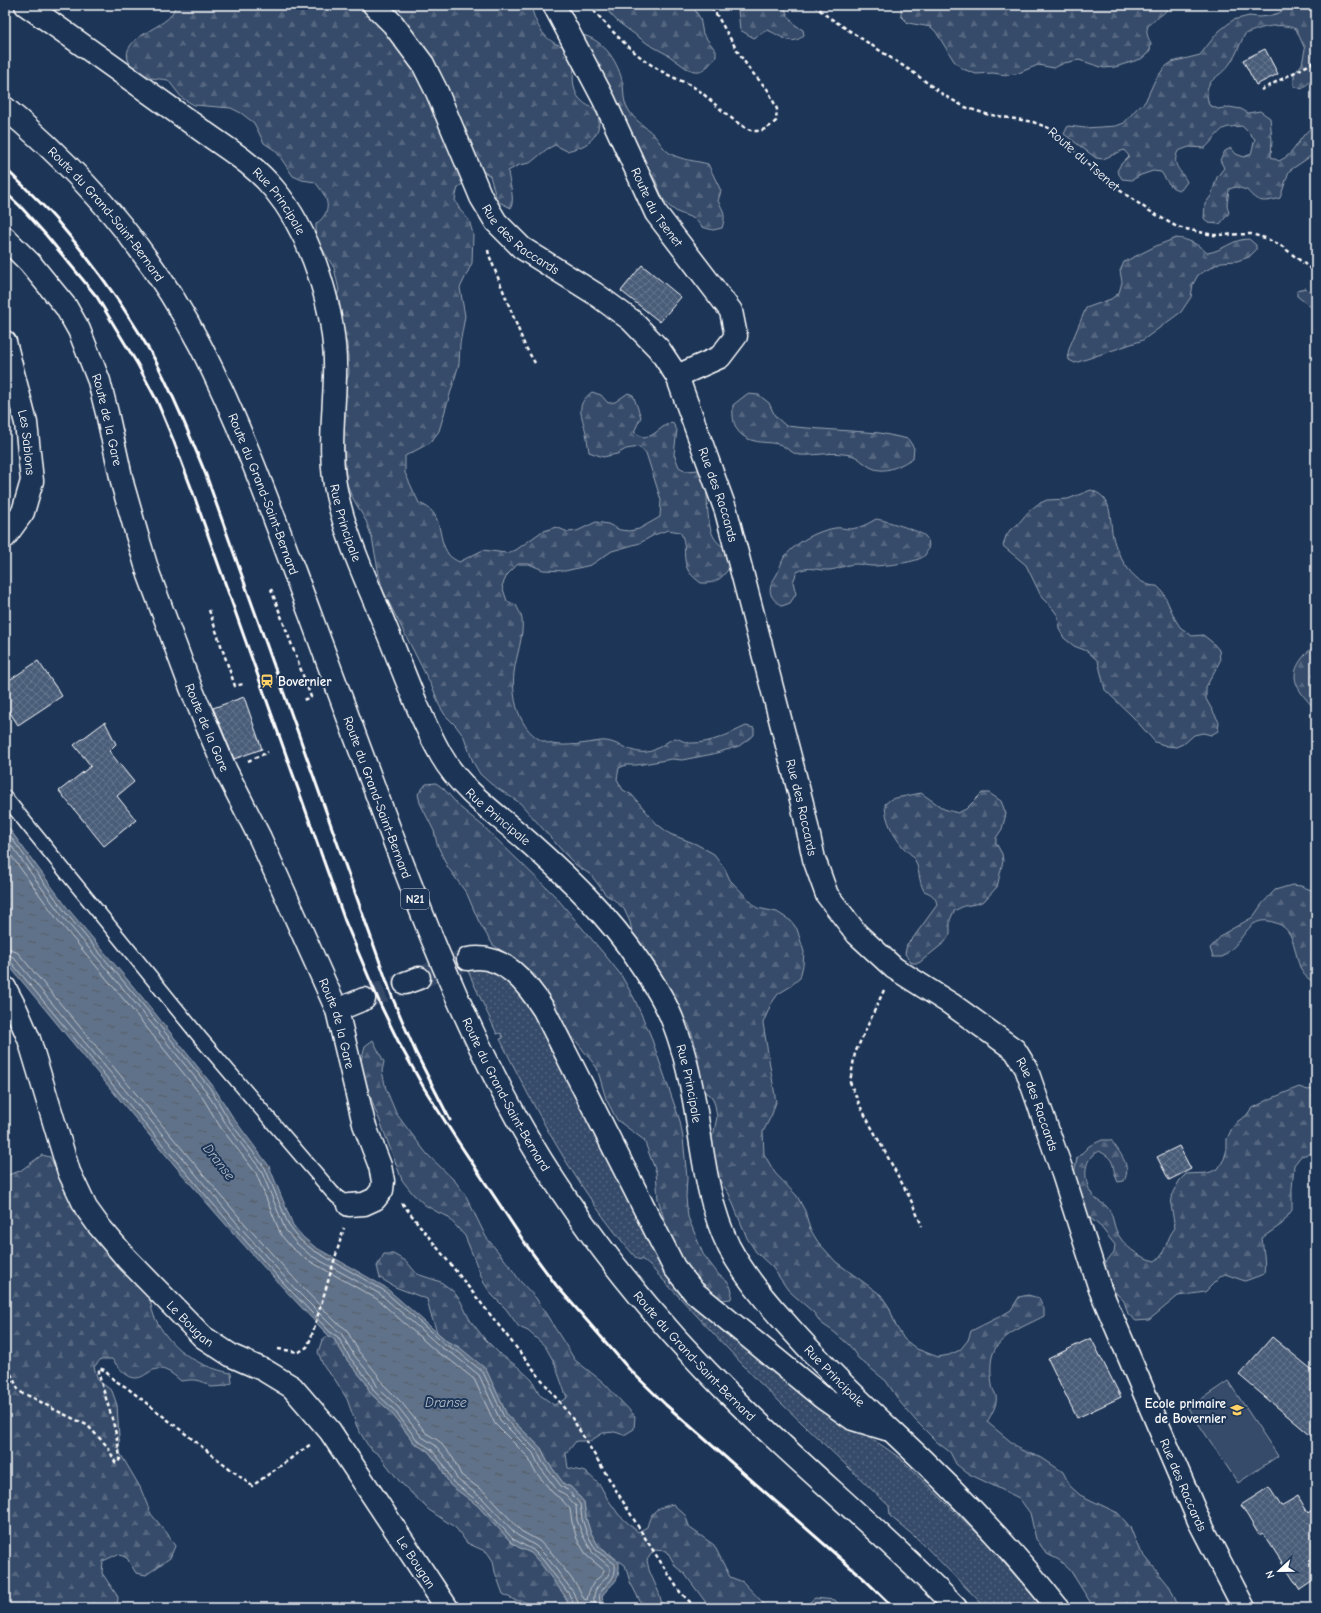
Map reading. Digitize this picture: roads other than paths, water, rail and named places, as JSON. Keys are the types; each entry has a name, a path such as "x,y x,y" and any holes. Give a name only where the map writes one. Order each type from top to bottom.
{"street":[{"name":"Rue Principale","path":"26,5 91,50 219,144 242,158 259,172 276,191 291,212 313,256 332,321 335,350 332,455 336,492 347,530 433,741 444,761 460,780 571,881 610,923 638,958 672,1020 681,1046 692,1096 702,1155 717,1218 730,1248 746,1274 766,1301 800,1340 864,1406 938,1475 1006,1544 1058,1608"},
{"name":"Rue des Raccards","path":"374,5 393,24 423,64 437,92 481,197 496,222 522,248 594,293 631,320 659,349 677,376 726,511 800,796 814,859 828,895 857,934 894,968 951,1004 1010,1046 1015,1050 1026,1068 1063,1174 1100,1289 1199,1521 1244,1608"},
{"name":"Route du Tsenet","path":"554,5 604,100 656,213 731,311 736,336 720,357 677,376"},
{"name":"Route du Grand-Saint-Bernard","path":"5,108 35,133 101,201 154,271 199,343 220,386 258,475 420,911 463,1013 486,1061 516,1118 547,1169 576,1213 602,1248 668,1330 743,1407 902,1555 956,1608"},
{"name":"Route de la Gare","path":"5,238 30,263 66,307 79,330 99,381 123,486 162,612 191,688 226,771 260,838 337,1010 364,1124 383,1172 382,1190 375,1199 348,1213"},
{"name":"Les Sablons","path":"5,342 26,422 32,481 23,512 5,537"},
{"path":"468,959 478,957 496,961 520,977 534,994 544,1010 599,1117 674,1267 694,1292 823,1398 854,1419 891,1430"},
{"name":"Le Bougan","path":"5,988 29,1039 70,1172 86,1208 127,1259 203,1337 232,1356 264,1370 292,1387 330,1431 447,1608"},
{"path":"337,1010 364,999"}],"lane":[{"path":"5,797 202,1040 337,1197 348,1213"}],"water":[{"name":"Dranse","path":"5,823 69,910 142,997 213,1086 234,1119 269,1166 293,1225 303,1237 315,1247 385,1287 448,1342 459,1347 486,1369 507,1415 541,1448 547,1461 564,1484 571,1487 584,1502 586,1518 590,1531 599,1547 619,1562 618,1574 615,1582 602,1596 605,1608 570,1608 565,1596 531,1553 511,1542 477,1505 450,1485 440,1466 428,1451 415,1444 391,1412 370,1393 366,1383 347,1360 334,1339 329,1336 286,1291 203,1199 5,961"}],"tunnel":[{"path":"419,978 468,959"},
{"path":"364,999 405,983"}],"railway":[{"path":"5,168 52,215 97,271 144,340 168,386 206,475 393,999 416,1053 450,1120"},
{"path":"5,192 46,235 97,297 138,365 157,401 192,490 345,921 381,1006 400,1045 424,1088 527,1246 556,1285 629,1369 666,1405 865,1580 894,1608"}],"place":[{"name":"Bovernier","path":"267,681"},
{"name":"Ecole primaire de Bovernier","path":"1237,1410"}]}
